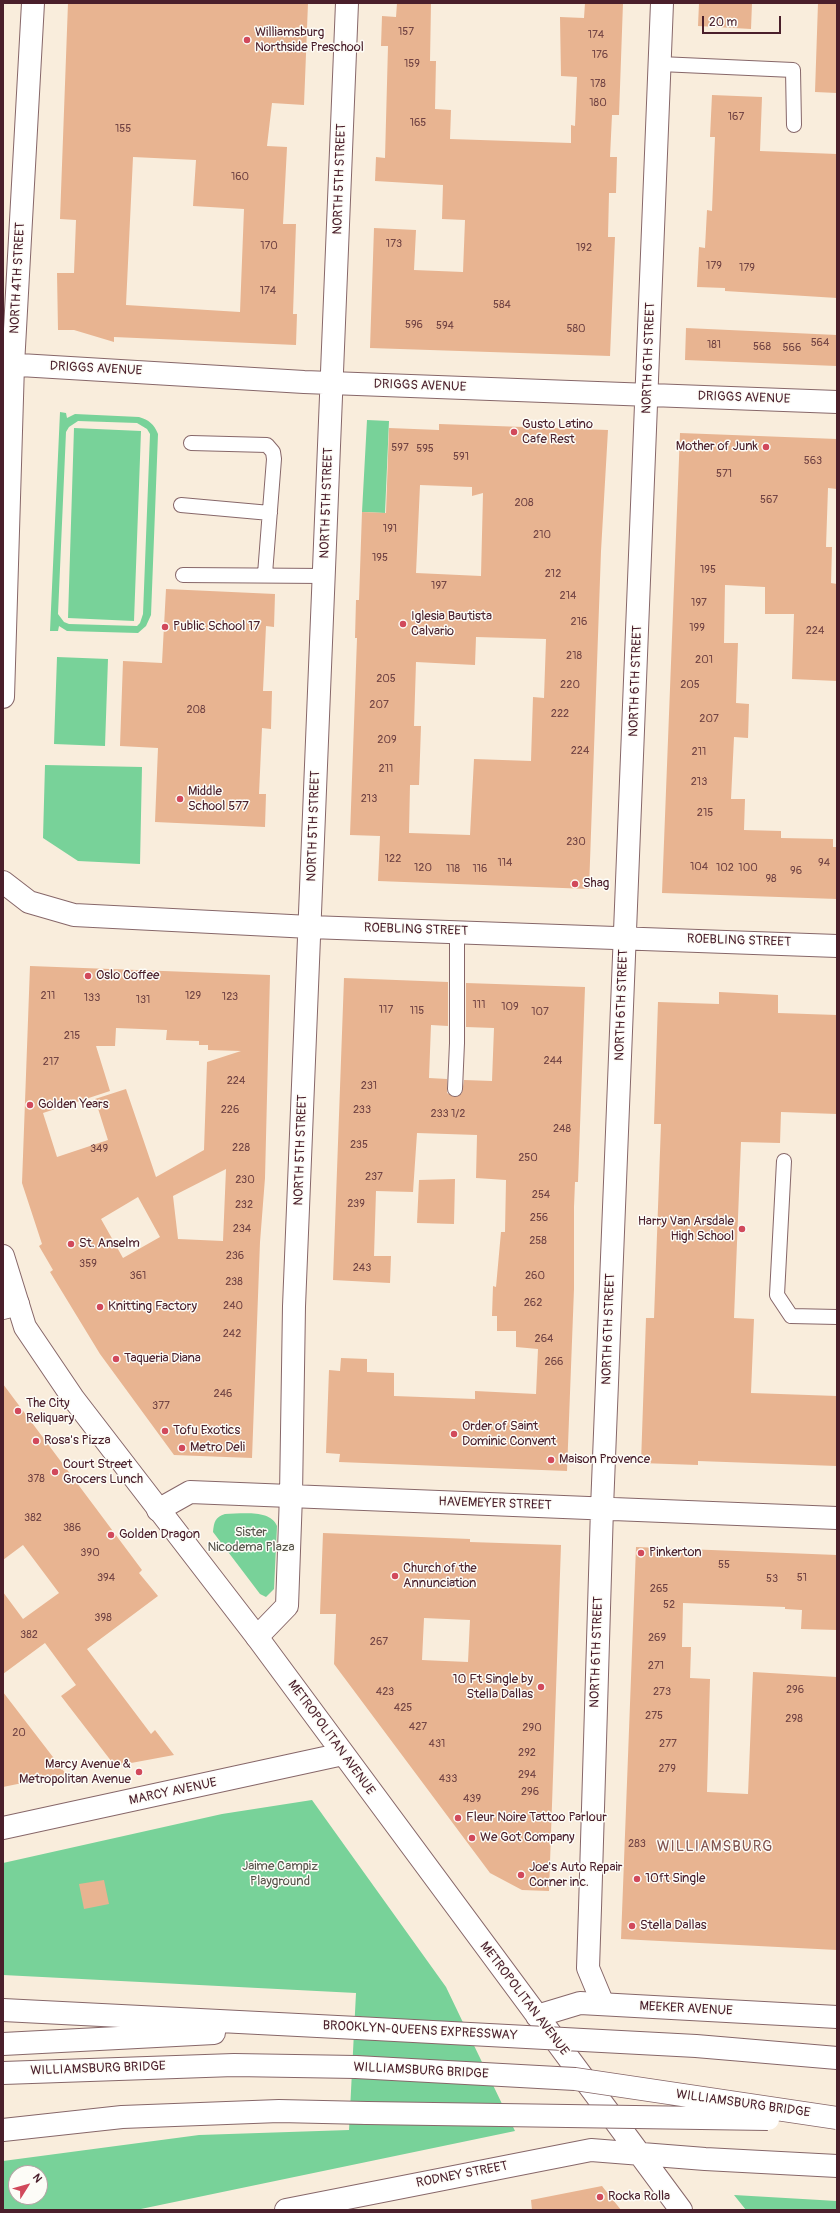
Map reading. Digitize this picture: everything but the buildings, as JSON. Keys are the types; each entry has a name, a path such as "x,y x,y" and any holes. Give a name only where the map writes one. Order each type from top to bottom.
{"main road":[{"name":"NORTH 4TH STREET","path":"3,697 8,364 32,3"},
{"name":"NORTH 5TH STREET","path":"256,1637 287,1606 294,1306 347,3"},
{"name":"NORTH 6TH STREET","path":"603,2004 588,1968 602,1508 662,3"},
{"name":"DRIGGS AVENUE","path":"8,364 332,383 837,402"},
{"name":"ROEBLING STREET","path":"3,882 29,902 74,915 310,927 625,937 837,946"},
{"name":"METROPOLITAN AVENUE","path":"3,1256 10,1306 73,1398 256,1637 681,2210"},
{"name":"HAVEMEYER STREET","path":"158,1510 190,1492 837,1518"},
{"name":"MARCY AVENUE","path":"3,1828 342,1754"},
{"name":"MEEKER AVENUE","path":"537,2016 580,2003 837,2017"},
{"name":"BROOKLYN-QUEENS EXPRESSWAY","path":"3,2010 696,2046 837,2058"},
{"path":"3,2044 69,2039 357,2028"},
{"name":"WILLIAMSBURG BRIDGE","path":"3,2073 98,2068 234,2065 356,2067 575,2079 837,2119"},
{"path":"3,2130 122,2117 279,2111 837,2119"},
{"name":"RODNEY STREET","path":"286,2210 591,2150 639,2155"},
{"path":"639,2155 837,2166"}],"lane":[{"path":"660,64 793,70 794,125"},
{"path":"192,443 268,445 273,452 274,459 266,574"},
{"path":"181,505 270,513"},
{"path":"183,575 266,574 324,576"},
{"path":"455,1089 457,932"},
{"path":"784,1161 777,1295 791,1316 837,1316"}],"green space":[{"path":"60,412 66,413 67,418 75,414 139,417 146,420 153,425 158,434 151,615 146,626 138,633 67,631 59,626 58,631 50,631","holes":["78,421 137,423 147,429 150,434 143,614 140,623 137,626 69,624 64,622 58,614 66,432 69,427"]},
{"path":"367,420 389,421 385,513 362,512"},
{"path":"74,428 141,431 134,621 68,618"},
{"path":"57,657 108,659 105,746 54,744"},
{"path":"45,765 142,767 140,864 78,861 43,838"},
{"name":"Sister Nicodema Plaza","path":"247,1513 262,1515 268,1517 277,1526 274,1589 266,1597 260,1594 213,1532 216,1520 225,1514"},
{"name":"Jaime Campiz Playground","path":"312,1800 446,1987 515,2131 136,2210 3,2210 3,2161 199,2135 349,2130 356,1993 3,1975 3,1863 222,1814"},
{"path":"734,2195 837,2201 837,2210 746,2210"}],"place":[{"name":"Williamsburg Northside Preschool","path":"247,40"},
{"name":"Gusto Latino Cafe Rest","path":"514,432"},
{"name":"Mother of Junk","path":"766,447"},
{"name":"Iglesia Bautista Calvario","path":"403,624"},
{"name":"Public School 17","path":"165,627"},
{"name":"Middle School 577","path":"180,799"},
{"name":"Shag","path":"575,884"},
{"name":"Oslo Coffee","path":"88,976"},
{"name":"Golden Years","path":"30,1105"},
{"name":"Harry Van Arsdale High School","path":"742,1229"},
{"name":"St. Anselm","path":"71,1244"},
{"name":"Knitting Factory","path":"100,1307"},
{"name":"Taqueria Diana","path":"116,1359"},
{"name":"The City Reliquary","path":"18,1411"},
{"name":"Tofu Exotics","path":"165,1431"},
{"name":"Order of Saint Dominic Convent","path":"454,1434"},
{"name":"Rosa's Pizza","path":"36,1441"},
{"name":"Metro Deli","path":"182,1448"},
{"name":"Maison Provence","path":"551,1460"},
{"name":"Court Street Grocers Lunch","path":"55,1472"},
{"name":"Golden Dragon","path":"111,1535"},
{"name":"Pinkerton","path":"641,1553"},
{"name":"Church of the Annunciation","path":"395,1576"},
{"name":"10 Ft Single by Stella Dallas","path":"541,1687"},
{"name":"Marcy Avenue & Metropolitan Avenue","path":"139,1772"},
{"name":"Fleur Noire Tattoo Parlour","path":"458,1818"},
{"name":"We Got Company","path":"472,1838"},
{"name":"Joe's Auto Repair Corner inc.","path":"521,1875"},
{"name":"10ft Single","path":"637,1879"},
{"name":"Stella Dallas","path":"632,1926"},
{"name":"Rocka Rolla","path":"600,2197"}],"district":[{"name":"WILLIAMSBURG","path":"715,1847"}]}
